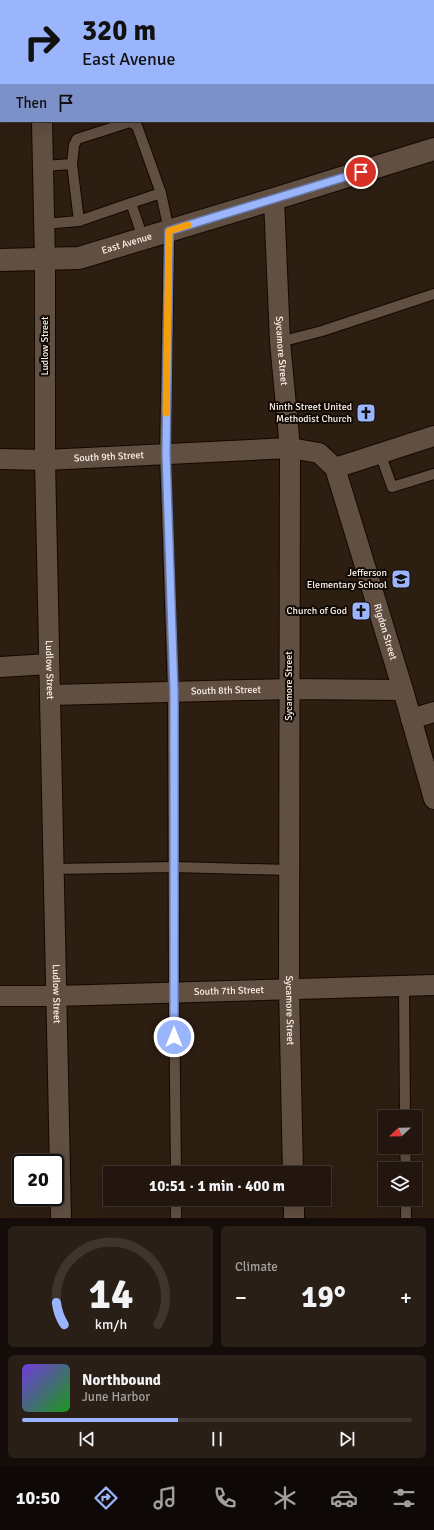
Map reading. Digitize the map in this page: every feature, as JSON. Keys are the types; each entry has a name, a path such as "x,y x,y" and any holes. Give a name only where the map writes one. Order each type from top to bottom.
{"street":[{"name":"Ludlow Street","path":"45,122 43,166 45,260 45,460 61,1218"},
{"name":"East Avenue","path":"0,260 79,258 434,149"},
{"name":"Sycamore Street","path":"274,199 280,342 290,448 289,988 293,1166"},
{"path":"290,448 319,453 335,468 434,436"},
{"name":"South 9th Street","path":"0,459 45,460 290,448"},
{"name":"Rigdon Street","path":"335,468 434,799"},
{"path":"0,667 49,664"},
{"name":"South 8th Street","path":"50,695 289,689 402,690"},
{"path":"411,719 434,712"},
{"name":"South 7th Street","path":"0,996 56,996 289,988 434,985"},
{"path":"294,1206 294,1218"}],"lane":[{"path":"79,221 72,164 76,139 130,122 137,126 161,193 169,231 166,454 174,692 174,992 176,1166"},
{"path":"43,166 72,164"},
{"path":"44,224 79,221 161,193"},
{"path":"131,204 144,238"},
{"path":"280,342 322,331 434,294"},
{"path":"380,453 392,487 434,474"},
{"path":"53,869 174,867 289,870"},
{"path":"404,986 405,1110"},
{"path":"176,1206 176,1218"},
{"path":"406,1206 406,1218"}],"slow traffic":[{"path":"166,413 169,231 188,225"}],"place":[{"name":"Ninth Street United Methodist Church","path":"366,413"},
{"name":"Jefferson Elementary School","path":"401,579"},
{"name":"Church of God","path":"361,611"}],"route":[{"path":"174,1037 174,692 166,454 169,231 361,172"}]}
